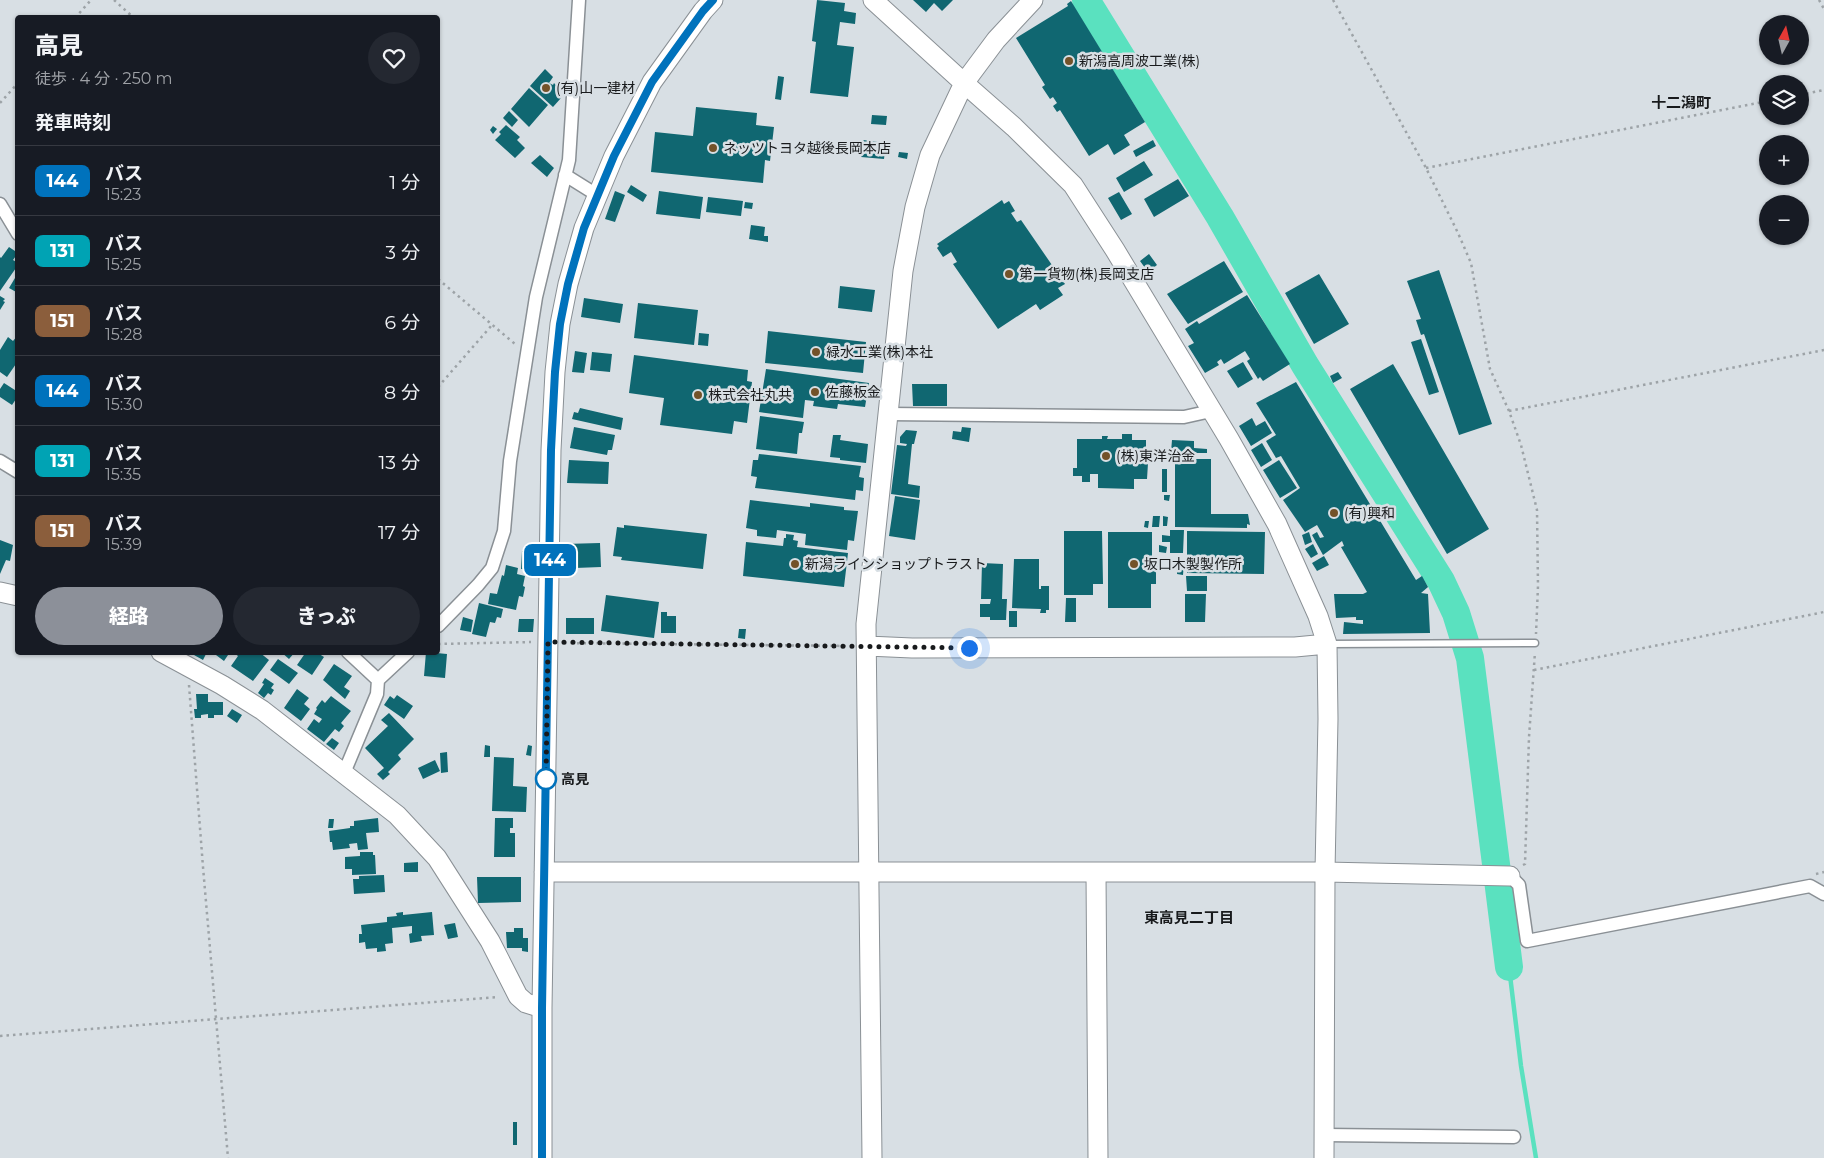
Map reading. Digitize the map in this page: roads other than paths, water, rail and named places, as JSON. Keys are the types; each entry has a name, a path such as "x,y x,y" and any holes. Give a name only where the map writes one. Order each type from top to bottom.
{"street":[{"path":"440,624 492,568 504,531 510,461 536,297 569,160 579,0"},
{"path":"542,1158 542,1008 551,450 555,372 560,324 584,228 614,156 652,82 713,0"},
{"path":"874,0 1014,126 1073,185 1115,250 1210,411 1229,439 1277,524 1318,616 1327,644 1328,719 1325,872 1324,1158"},
{"path":"872,1158 866,624 903,271 915,207 930,155 964,83 996,40 1033,0"},
{"path":"565,175 597,195"},
{"path":"0,204 15,229"},
{"path":"887,414 1184,417 1210,411"},
{"path":"0,461 15,470"},
{"path":"0,592 15,595"},
{"path":"867,646 912,648 1295,647 1327,644"},
{"path":"167,655 222,685 262,710 397,815 437,858 490,941 518,996 526,1003 542,1008"},
{"path":"351,655 378,680"},
{"path":"344,773 377,694 378,680 405,655"},
{"path":"544,872 1325,872 1510,876 1519,886 1527,941 1810,886 1824,894"},
{"path":"1096,873 1098,1158"},
{"path":"1324,1135 1514,1137"}],"lane":[{"path":"1327,644 1535,643"}],"waterway":[{"path":"1086,0 1220,217 1305,365 1441,581 1456,613 1470,658 1509,967"},
{"path":"1509,967 1521,1066 1536,1158"}],"place":[{"name":"新潟高周波工業(株)","path":"1069,61"},
{"name":"(有)山一建材","path":"546,88"},
{"name":"ネッツトヨタ越後長岡本店","path":"713,148"},
{"name":"第一貨物(株)長岡支店","path":"1009,274"},
{"name":"緑水工業(株)本社","path":"816,352"},
{"name":"佐藤板金","path":"815,392"},
{"name":"株式会社丸共","path":"698,395"},
{"name":"(株)東洋治金","path":"1106,456"},
{"name":"(有)興和","path":"1334,513"},
{"name":"新潟ラインショップトラスト","path":"795,564"},
{"name":"坂口木製製作所","path":"1134,564"},
{"name":"高見","path":"546,779"}],"district":[{"name":"十二潟町","path":"1681,103"},
{"name":"東高見二丁目","path":"1189,918"}]}
